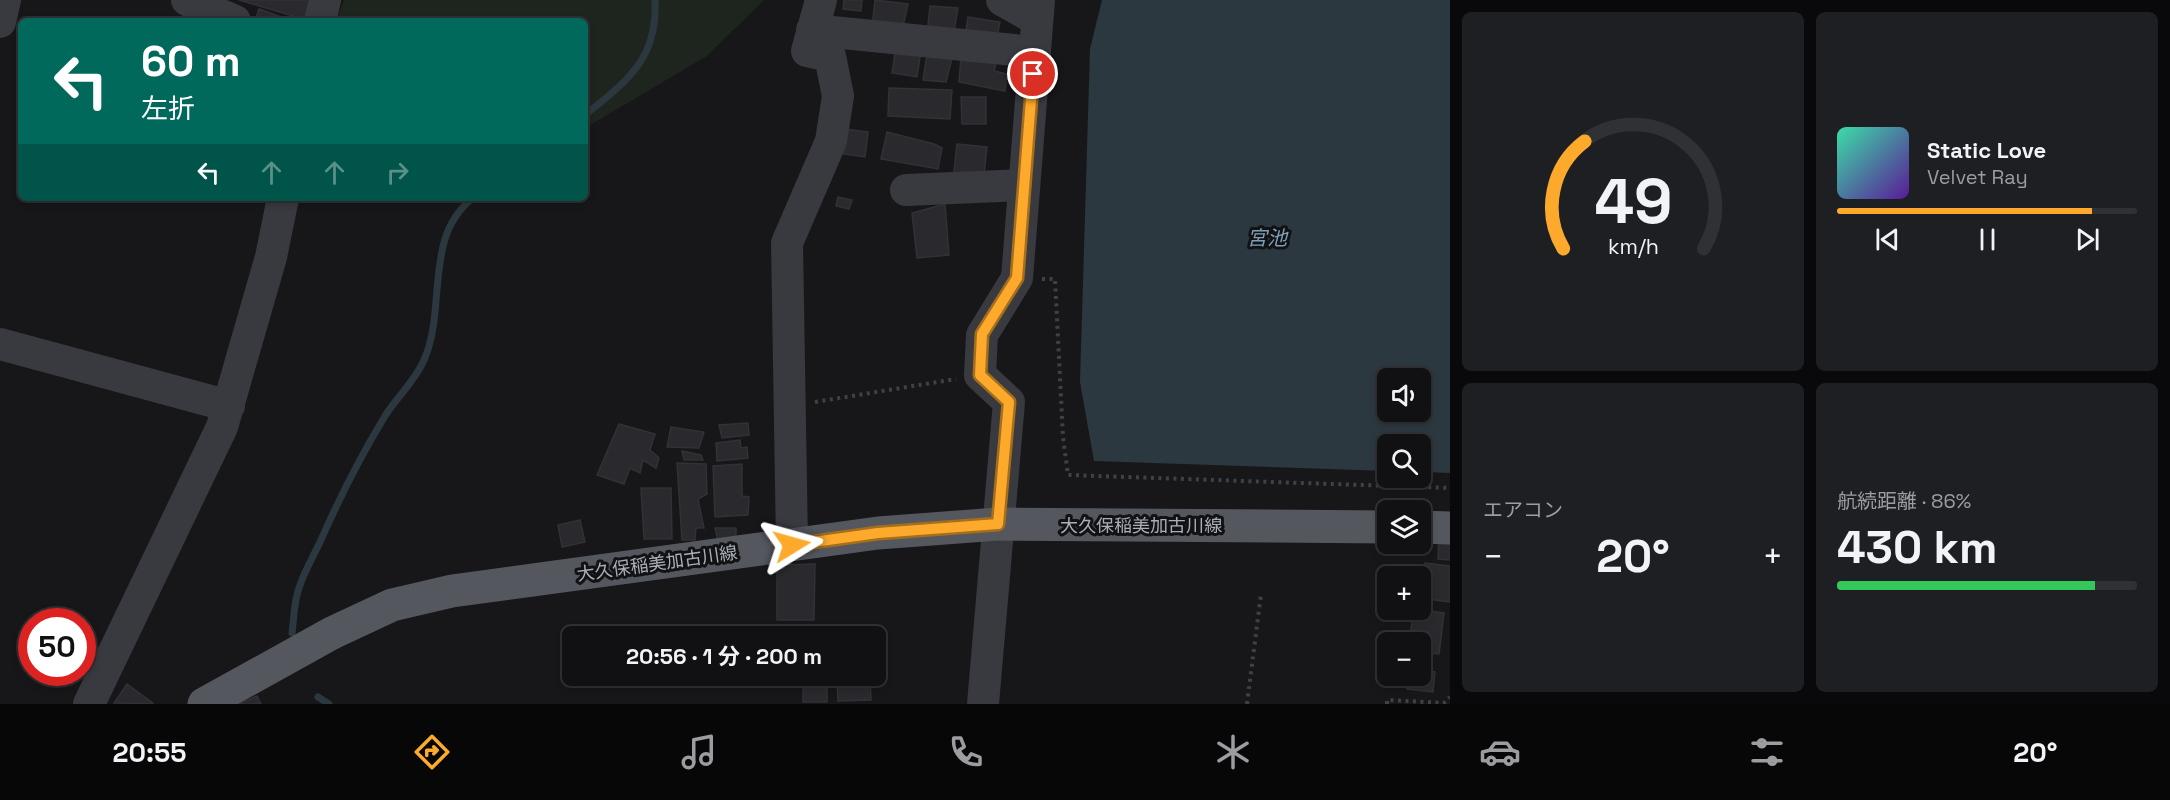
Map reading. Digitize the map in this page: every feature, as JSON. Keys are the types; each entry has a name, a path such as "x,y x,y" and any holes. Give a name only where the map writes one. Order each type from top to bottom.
{"main road":[{"name":"大久保稲美加古川線","path":"204,704 332,633 392,605 452,591 878,533 998,524 1377,527"},
{"path":"1431,527 1450,528"}],"street":[{"path":"0,22 5,0"},
{"path":"187,0 228,18"},
{"path":"321,18 325,0"},
{"path":"792,545 788,243 831,141 838,96 830,56 807,51 820,0"},
{"path":"983,704 1009,402 980,375 982,334 1017,278 1038,10 1002,0"},
{"path":"812,30 1035,52"},
{"path":"906,190 1024,185"},
{"path":"89,704 222,428 271,257 283,201"},
{"path":"0,344 228,406"}],"path":[{"path":"1055,279 1062,437 1068,476 1450,488"},
{"path":"791,406 980,375"},
{"path":"1247,704 1261,594"},
{"path":"1387,704 1387,700 1444,703 1450,697"}],"shaded area":[{"path":"344,0 764,0 707,56 588,126 588,18 337,18"}],"water":[{"name":"宮池","path":"1102,0 1450,0 1450,473 1431,472 1431,434 1377,434 1377,471 1094,461 1080,382 1090,49"}],"building":[{"path":"239,0 313,0 308,18 300,18"},
{"path":"844,0 862,0 861,11 843,9"},
{"path":"875,0 908,4 902,31 872,27"},
{"path":"930,6 958,8 953,38 927,34"},
{"path":"259,9 284,18 256,18"},
{"path":"968,17 1000,22 996,42 965,37"},
{"path":"896,47 921,51 917,77 892,73"},
{"path":"927,54 952,58 946,82 923,80"},
{"path":"961,57 996,63 994,71 1007,74 1005,91 959,82"},
{"path":"889,88 952,90 950,119 888,116"},
{"path":"961,97 986,97 986,124 962,124"},
{"path":"836,128 868,132 865,157 832,152"},
{"path":"887,132 942,148 938,169 881,159"},
{"path":"957,144 987,147 983,183 953,180"},
{"path":"838,197 852,200 849,209 836,206"},
{"path":"945,204 949,255 917,258 912,213"},
{"path":"748,423 749,435 722,438 719,425"},
{"path":"619,424 655,434 650,450 659,458 656,468 643,460 640,473 630,468 624,484 597,475"},
{"path":"671,427 704,432 699,448 667,447"},
{"path":"740,440 741,448 747,447 748,458 717,461 716,443"},
{"path":"682,451 701,455 703,460 684,460"},
{"path":"677,463 706,464 707,494 698,499 704,528 696,528 695,540 682,540"},
{"path":"742,464 742,496 749,497 748,515 715,517 713,466"},
{"path":"641,488 671,488 672,539 644,539"},
{"path":"580,520 585,542 562,547 558,525"},
{"path":"715,528 736,528 736,540 718,541"},
{"path":"1439,533 1450,533 1450,560 1438,559"},
{"path":"1425,563 1450,566 1450,602 1431,599 1431,566 1425,566"},
{"path":"815,564 814,620 777,620 777,565"},
{"path":"1431,611 1444,613 1439,654 1431,653 1431,632 1411,632 1412,620 1431,620"},
{"path":"1431,671 1435,672 1433,692 1407,689 1407,686 1431,686"},
{"path":"127,684 153,703 114,703"},
{"path":"803,686 827,686 827,702 803,702"},
{"path":"837,686 870,686 871,700 838,701"},
{"path":"257,696 261,704 238,704"}],"waterway":[{"path":"588,113 614,91 637,67 651,38 655,20 655,0"},
{"path":"292,633 296,598 301,582 342,494 385,416 416,375 424,360 431,340 438,274 447,232 457,214 470,201"},
{"path":"318,697 329,704"}],"route":[{"path":"792,545 878,533 998,524 1009,402 980,375 982,334 1017,278 1033,74"}]}
